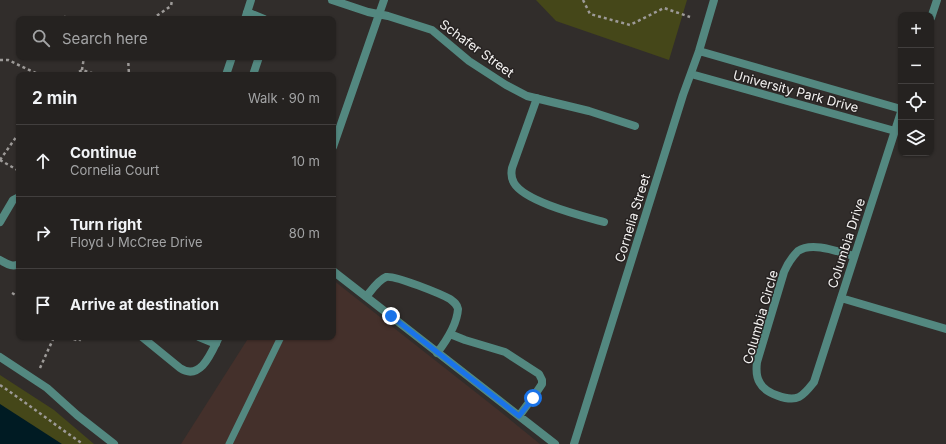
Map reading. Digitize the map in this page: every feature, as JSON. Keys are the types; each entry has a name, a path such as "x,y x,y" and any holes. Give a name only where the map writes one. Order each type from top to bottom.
{"street":[{"path":"246,16 251,0"},
{"name":"Schafer Street","path":"332,0 432,30 469,61 516,90 537,98 635,126"},
{"path":"336,137 384,0"},
{"name":"Cornelia Street","path":"574,444 714,0"},
{"path":"933,12 937,0"},
{"name":"University Park Drive","path":"699,51 898,109"},
{"path":"227,72 231,60"},
{"path":"254,72 258,60"},
{"name":"University Park Drive","path":"691,74 895,131"},
{"path":"537,98 512,168 511,176 514,183 521,190 539,201 604,222"},
{"name":"Columbia Drive","path":"814,382 898,120"},
{"path":"0,222 13,200 16,198"},
{"name":"Columbia Circle","path":"814,382 797,398 787,398 777,396 766,389 760,384 757,377 756,362 784,272 799,250 823,247 854,256"},
{"path":"0,260 11,266 16,265"},
{"path":"336,273 555,444"},
{"path":"366,297 383,278 389,277 399,278 444,296 455,303 458,309 450,334 437,353"},
{"path":"841,298 946,329"},
{"path":"450,334 505,352 539,374 542,380 540,387 519,416"},
{"path":"146,340 187,372 195,372 201,368 218,341"},
{"path":"0,357 47,388 77,415 114,444"}],"lane":[{"path":"229,444 280,340"}],"path":[{"path":"156,16 171,6 172,0"},
{"path":"583,0 590,14 630,25 664,8 690,17"},
{"path":"0,60 8,60 34,72"},
{"path":"79,72 82,70 84,60"},
{"path":"128,60 129,72"},
{"path":"82,70 88,72"},
{"path":"16,136 0,160 16,169"},
{"path":"12,293 16,295"},
{"path":"40,368 53,340"},
{"path":"0,385 32,406 60,429 83,444"}],"shaded area":[{"path":"536,0 687,0 669,60 556,21"},
{"path":"336,282 540,444 181,444 247,340 336,340"},
{"path":"0,375 54,410 94,444 0,444"}],"water":[{"path":"0,404 62,444 0,444"}],"route":[{"path":"391,316 519,416 533,398"}]}
